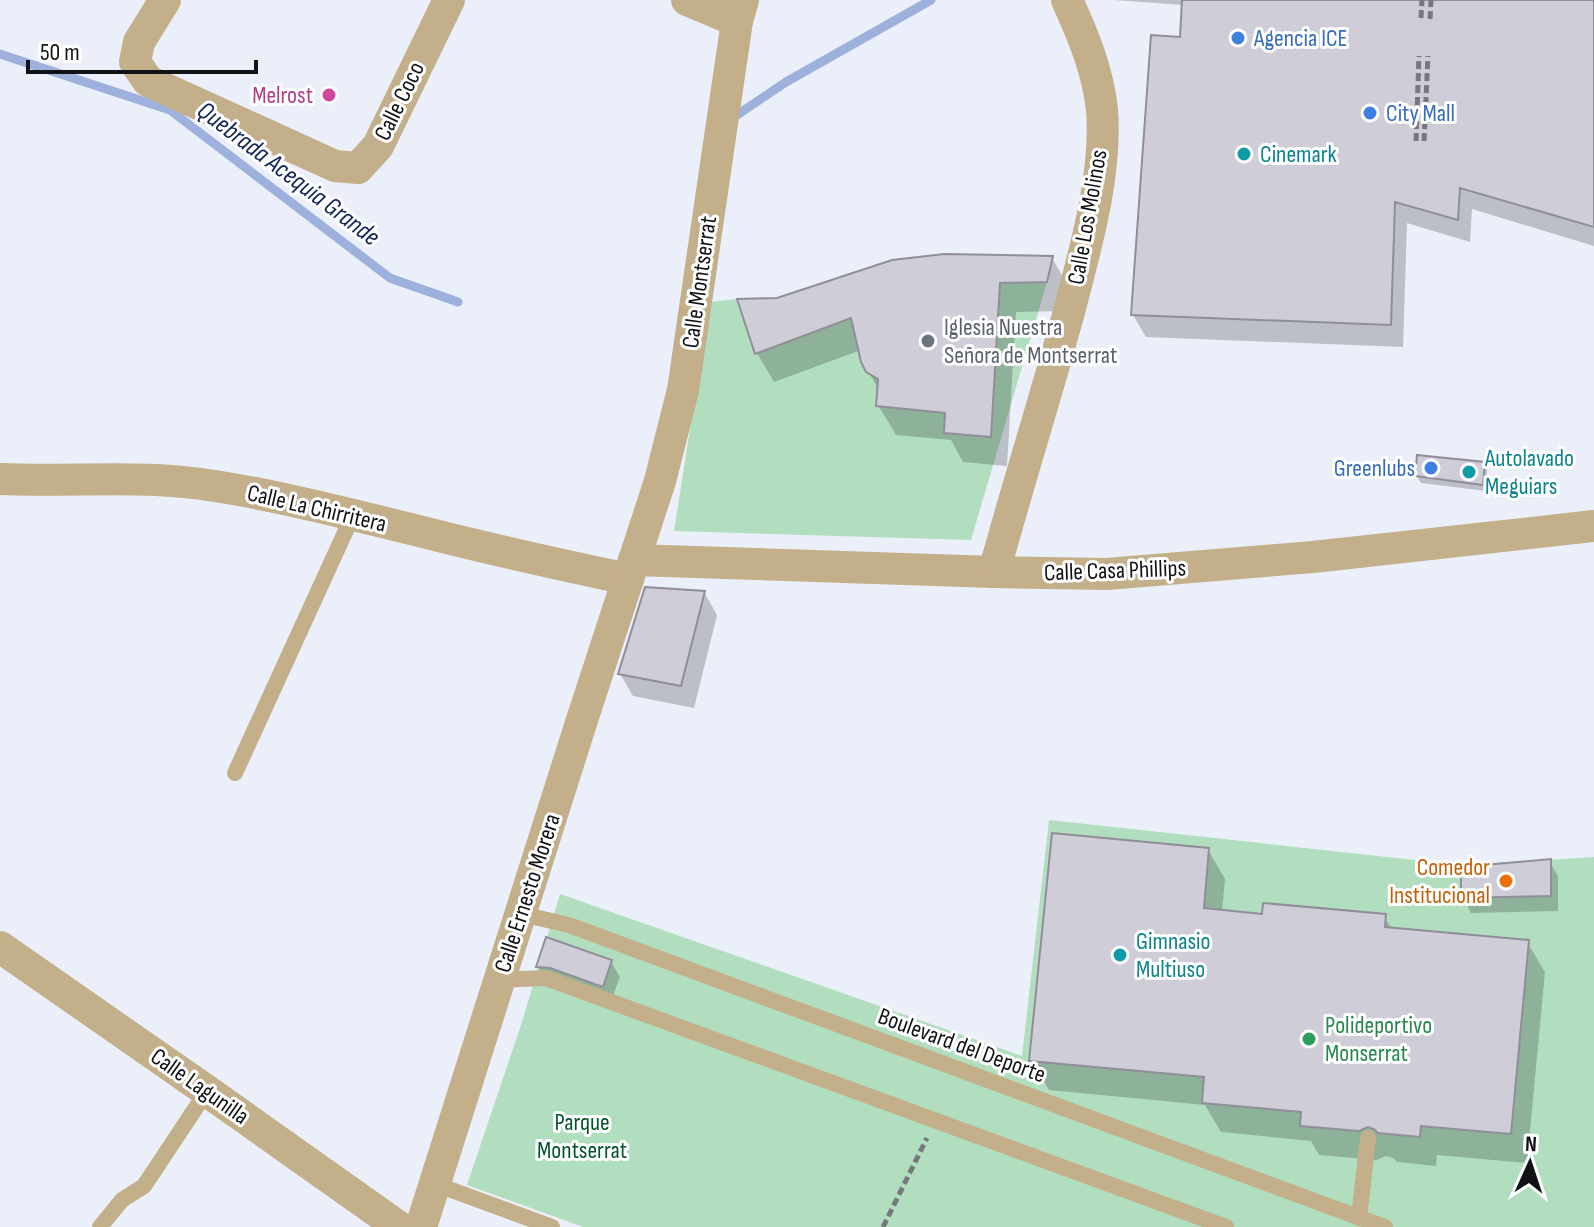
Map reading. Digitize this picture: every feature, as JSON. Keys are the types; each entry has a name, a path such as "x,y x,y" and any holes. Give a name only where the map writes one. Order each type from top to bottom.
{"street":[{"name":"Calle Coco","path":"165,0 139,42 135,62 148,81 335,166 358,168 378,146 449,0"},
{"path":"687,0 740,11"},
{"name":"Calle Los Molinos","path":"994,572 1084,253 1097,185 1102,112 1097,80 1087,46 1067,0"},
{"name":"Calle Montserrat","path":"631,569 660,481 683,390 740,11"},
{"name":"Calle La Chirritera","path":"0,479 198,484 247,491 531,559 631,569"},
{"name":"Calle Casa Phillips","path":"631,569 1074,574 1328,556 1594,526"},
{"name":"Calle Ernesto Morera","path":"421,1227 631,569"},
{"name":"Calle Lagunilla","path":"0,947 399,1227"}],"lane":[{"path":"235,773 353,515"},
{"name":"Boulevard del Deporte","path":"521,914 584,930 1385,1227"},
{"path":"499,980 546,978 1226,1227"},
{"path":"100,1227 122,1200 144,1186 207,1091"},
{"path":"1359,1218 1368,1138"},
{"path":"435,1184 552,1227"}],"path":[{"path":"1421,18 1422,0"},
{"path":"1430,19 1431,0"},
{"path":"1416,141 1419,56"},
{"path":"1424,141 1428,56"},
{"path":"883,1227 936,1121"}],"green space":[{"path":"956,272 866,371 878,379 877,406 945,413 945,433 990,437 1000,283 1047,282 971,540 674,531 710,302 737,299 755,353 829,326"},
{"name":"Polideportivo Monserrat","path":"1049,820 1461,865 1594,857 1594,1227 583,1227 467,1185 522,1022 560,894 1022,1056"}],"building":[{"name":"City Mall","path":"1182,0 1594,0 1594,227 1460,188 1458,220 1395,202 1391,325 1131,315 1151,35 1180,37"},
{"name":"Iglesia Nuestra Señora de Montserrat","path":"944,254 1053,256 1047,282 1000,283 991,437 944,433 945,413 876,406 878,379 866,372 861,362 851,318 755,354 737,299 777,298 892,260"},
{"path":"1417,455 1485,462 1483,485 1415,476"},
{"path":"645,587 705,591 681,686 618,674"},
{"path":"1052,833 1209,848 1204,908 1262,914 1263,903 1386,914 1385,927 1529,940 1511,1134 1421,1126 1420,1137 1378,1133 1368,1127 1359,1131 1300,1126 1301,1112 1202,1103 1204,1077 1029,1061"},
{"name":"Comedor Institucional","path":"1551,859 1551,896 1461,898 1461,865"},
{"path":"546,937 612,960 603,987 550,968 536,967"}],"waterway":[{"name":"Quebrada Acequia Grande","path":"737,115 786,82 931,0"},
{"name":"Quebrada Acequia Grande","path":"0,54 170,110 390,278 458,302"}],"place":[{"name":"Agencia ICE","path":"1238,38"},
{"name":"Melrost","path":"329,95"},
{"name":"City Mall","path":"1370,113"},
{"name":"Cinemark","path":"1244,154"},
{"name":"Iglesia Nuestra Señora de Montserrat","path":"928,341"},
{"name":"Greenlubs","path":"1431,468"},
{"name":"Autolavado Meguiars","path":"1469,472"},
{"name":"Comedor Institucional","path":"1506,881"},
{"name":"Gimnasio Multiuso","path":"1120,955"},
{"name":"Polideportivo Monserrat","path":"1309,1039"}],"park label":[{"name":"Parque Montserrat","path":"582,1136"}]}
